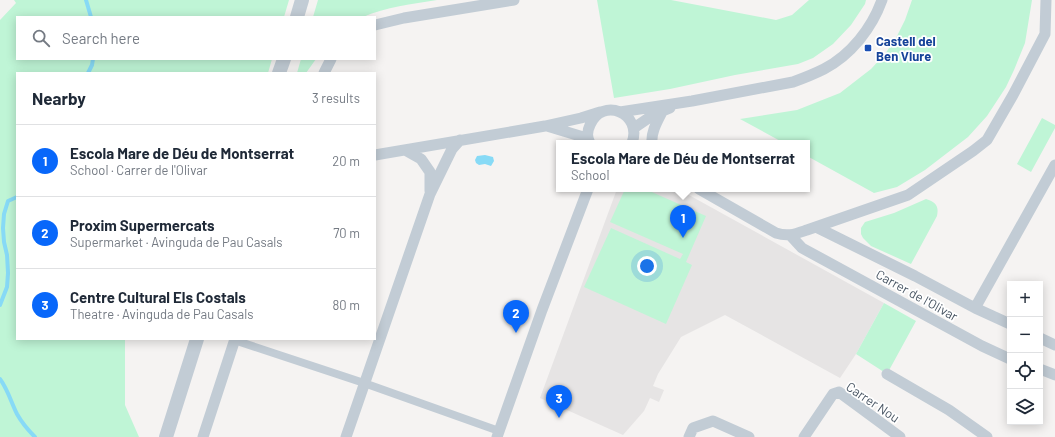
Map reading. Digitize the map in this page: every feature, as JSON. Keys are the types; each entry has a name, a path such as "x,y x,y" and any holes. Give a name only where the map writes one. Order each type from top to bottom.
{"street":[{"path":"297,16 302,0"},
{"path":"376,25 404,18 514,0"},
{"path":"376,155 545,126 610,110 620,112 692,101 793,82 808,77 825,68 837,61 849,51 867,30 874,19 882,0"},
{"path":"704,192 776,233 790,235 908,195 987,140 1013,95 1045,34 1046,0"},
{"path":"279,72 284,60"},
{"path":"324,72 330,60"},
{"path":"635,137 653,115 692,101"},
{"path":"589,140 588,129 592,119 600,112"},
{"path":"620,112 629,118 635,137"},
{"path":"651,140 654,127 662,112"},
{"path":"545,126 580,136 587,140"},
{"path":"346,437 430,194 452,150 460,140"},
{"path":"405,150 421,159 430,172 430,194"},
{"path":"975,308 1055,165"},
{"path":"237,340 364,383 498,434 542,310 587,192"},
{"path":"811,228 807,241 812,253"},
{"name":"Carrer de l'Olivar","path":"811,228 915,276 975,308 1007,323"},
{"name":"Carrer de l'Olivar","path":"790,235 802,248 982,346 1007,358"},
{"path":"166,437 197,340"},
{"path":"203,437 234,340"},
{"path":"1043,340 1055,346"},
{"path":"1043,370 1055,375"},
{"path":"887,374 949,410 987,437"},
{"name":"Carrer Nou","path":"804,437 833,394 839,392 900,437"},
{"path":"689,437 693,428 713,421 732,433 749,437"}],"shaded area":[{"path":"616,192 683,192 884,303 856,354 840,378 725,315 681,337 658,374 653,386 664,390 659,402 650,398 644,411 623,435 540,398"}],"green space":[{"path":"14,0 289,0 284,16 16,16 16,60 272,60 268,72 16,72 16,340 125,340 125,405 139,437 0,437 0,20 16,3"},
{"path":"318,0 437,0 390,8 366,16 313,16"},
{"path":"597,0 671,0 776,20 792,15 809,0 866,0 865,4 851,25 833,44 813,58 798,64 735,75 670,89 614,98"},
{"path":"912,0 1032,0 1025,43 1006,87 987,116 968,137 925,170 897,187 874,193 810,158 810,140 778,140 740,119 797,110 840,93 871,69 885,54 896,38 905,20"},
{"path":"301,60 315,60 307,72 297,72"},
{"path":"1042,118 1055,125 1055,128 1031,172 1017,164"},
{"path":"624,192 652,192 706,216 686,262 692,265 666,324 584,287 611,228 680,259 683,254 610,222"},
{"path":"926,199 936,205 938,210 937,216 911,264 871,246 863,238 861,228 865,222 894,213"},
{"path":"884,303 916,321 887,374 856,354"}],"water":[{"path":"485,155 493,157 494,161 491,166 485,164 479,165 476,163 475,160 477,156"}],"waterway":[{"path":"86,0 91,16"},
{"path":"88,72 93,60"},
{"path":"0,305 7,287 8,273 3,228 4,214 8,201 16,197"},
{"path":"0,379 19,417 35,437"}],"place":[{"name":"Castell del Ben Viure","path":"868,48"},
{"name":"Escola Mare de Déu de Montserrat","path":"683,238"},
{"name":"Proxim Supermercats","path":"516,333"},
{"name":"Centre Cultural Els Costals","path":"559,418"}]}
